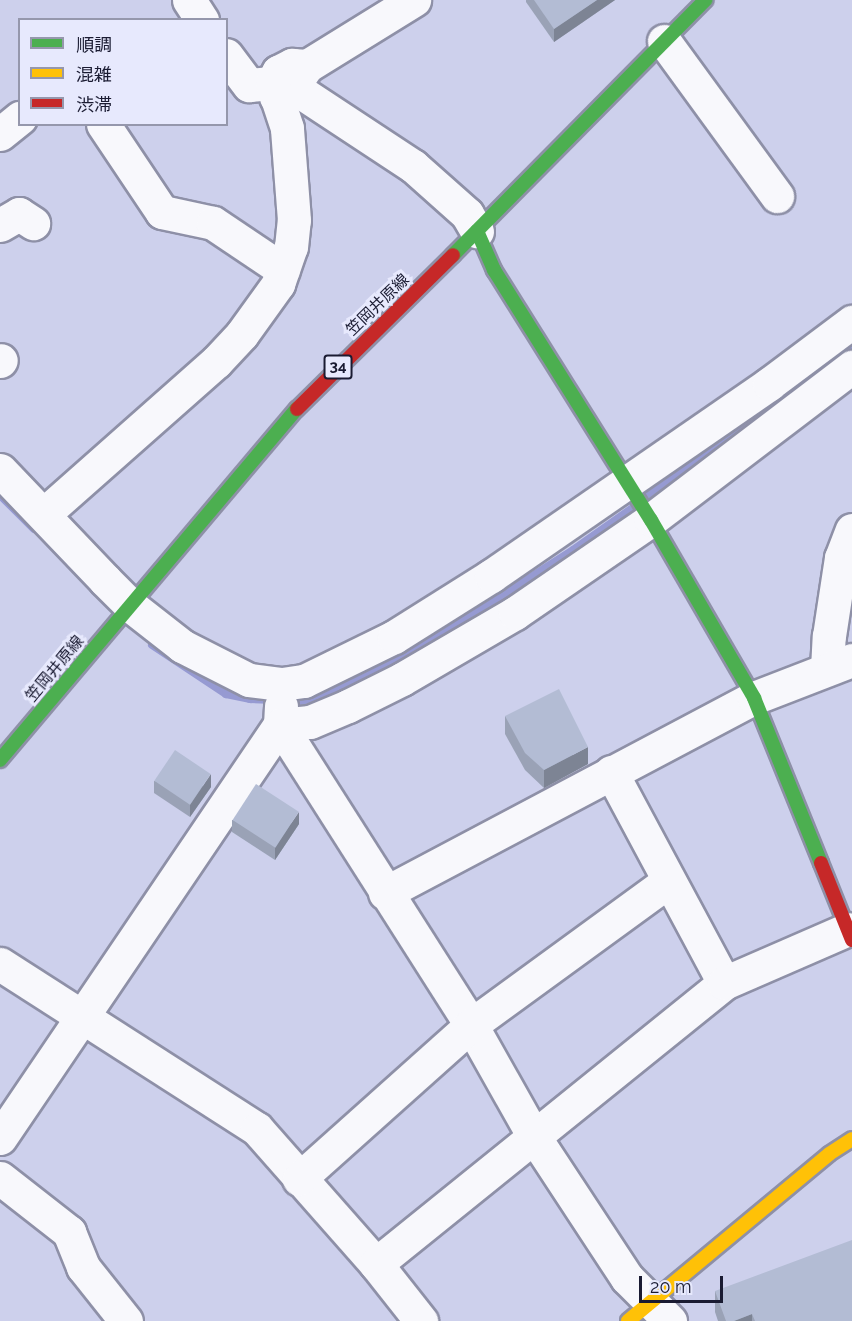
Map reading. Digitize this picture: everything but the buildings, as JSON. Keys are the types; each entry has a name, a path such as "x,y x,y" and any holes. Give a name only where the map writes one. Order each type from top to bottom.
{"main road":[{"name":"笠岡井原線","path":"0,760 312,392 477,231 705,0"},
{"path":"477,231 494,270 648,515 754,698 850,934"},
{"path":"649,1315 829,1154 852,1139"}],"street":[{"path":"189,0 201,18"},
{"path":"228,58 249,85 287,83 414,0"},
{"path":"664,42 777,196"},
{"path":"287,83 413,166 467,214 477,231"},
{"path":"44,514 216,362 265,306 283,270 291,247 294,220 287,128 287,83"},
{"path":"0,134 18,120"},
{"path":"104,126 162,212 213,223 283,270"},
{"path":"0,225 19,214 33,223"},
{"path":"0,1138 82,1018 281,703 304,681 404,653 503,594 648,515 779,399 852,322"},
{"path":"404,653 503,594 628,486 779,399 852,367"},
{"path":"0,470 131,606 182,646 249,680 281,703 385,893 471,1025 533,1135 649,1315"},
{"path":"385,893 754,698 840,664 829,636 841,558 852,530"},
{"path":"611,772 724,983"},
{"path":"299,1179 471,1025 668,882"},
{"path":"376,1264 724,983 850,934"},
{"path":"0,964 257,1129 376,1264 421,1321"},
{"path":"0,1179 69,1232 83,1267 126,1321"}],"waterway":[{"path":"835,359 852,347"},
{"path":"644,499 823,369"},
{"path":"0,495 34,529"},
{"path":"152,645 226,694 250,699 300,701 320,697 420,648 573,550 634,507"}],"traffic: fast":[{"path":"453,255 705,0"},
{"path":"477,231 494,270 651,520 754,698 821,863"},
{"path":"0,760 297,409"}],"traffic: slow":[{"path":"628,1321 829,1154 852,1139"}],"traffic: jam":[{"path":"297,409 453,255"},
{"path":"821,863 852,940"}]}
